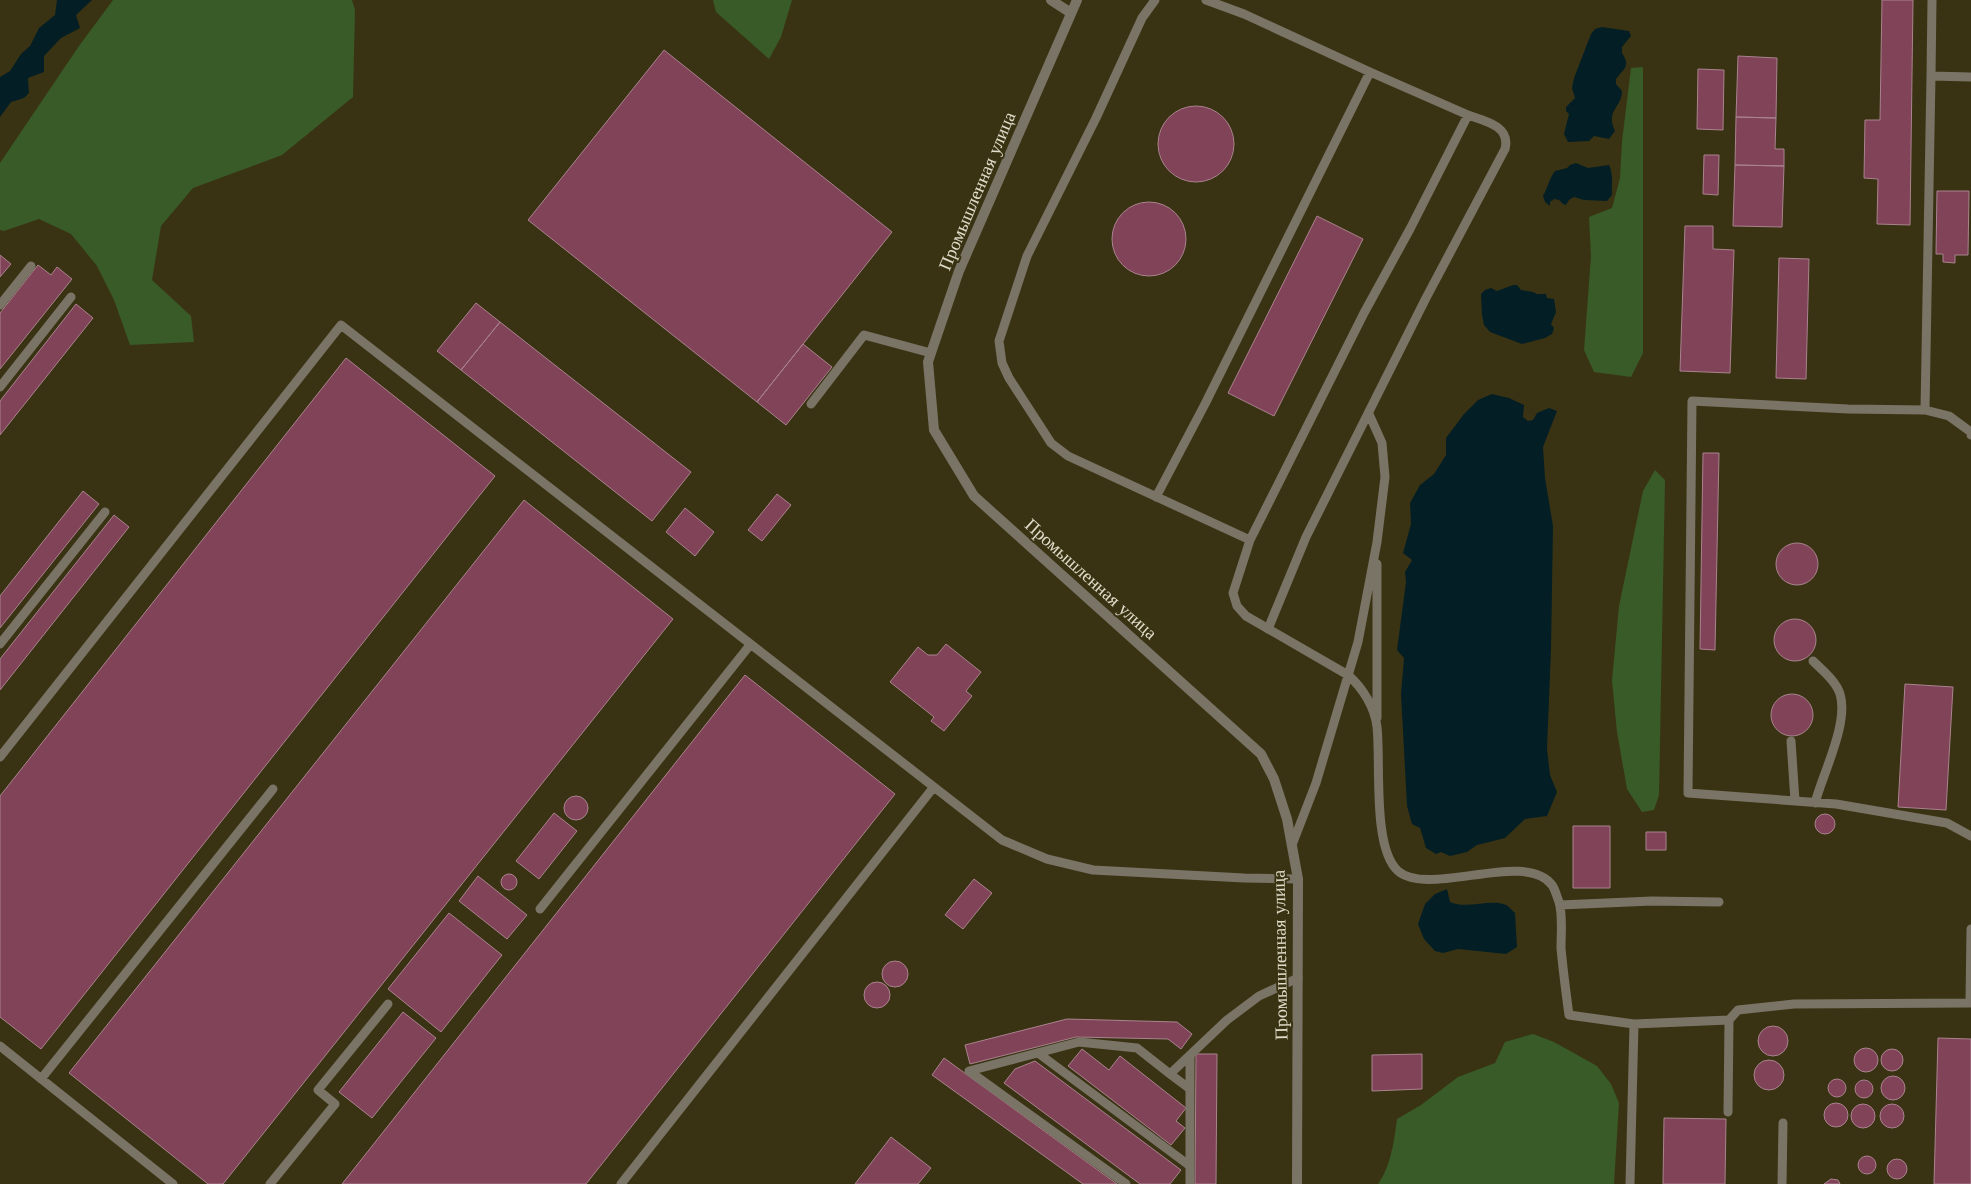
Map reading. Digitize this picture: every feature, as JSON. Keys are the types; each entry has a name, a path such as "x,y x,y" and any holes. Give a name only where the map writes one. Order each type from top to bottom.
{"street":[{"path":"1051,0 1071,13"},
{"name":"Промышленная улица","path":"1077,0 959,271 928,362 934,430 974,496 1260,754 1274,779 1287,819 1298,879 1297,1184"}],"lane":[{"path":"1155,0 1142,18 1101,109 1027,256 999,341 1002,363 1009,378 1051,443 1068,456 1250,540"},
{"path":"1206,0 1244,14 1370,72 1493,124 1503,132 1507,142 1306,537 1268,628"},
{"path":"1925,410 1932,0"},
{"path":"1156,497 1205,404 1370,72"},
{"path":"1931,76 1971,76"},
{"path":"1377,726 1369,702 1357,683 1246,616 1237,606 1233,593 1250,540 1364,312 1410,229 1468,115"},
{"path":"0,305 31,266"},
{"path":"0,387 71,297"},
{"path":"0,757 341,325 1002,840 1047,859 1093,870 1298,879"},
{"path":"811,404 864,335 931,353"},
{"path":"1971,433 1950,416 1925,410 1848,409 1692,401 1688,794 1836,804 1947,823 1971,836"},
{"path":"1292,845 1316,783 1358,642 1377,542 1385,477 1382,443 1369,414"},
{"path":"0,644 105,512"},
{"path":"1377,542 1377,726 1382,831 1387,853 1398,871 1410,878 1439,880 1490,872 1529,873 1542,876 1552,885 1560,905 1561,949 1569,1016 1634,1024 1729,1020"},
{"path":"540,909 750,645"},
{"path":"1813,661 1828,676 1840,693 1842,718 1837,739 1822,777 1815,803"},
{"path":"1791,742 1795,801"},
{"path":"621,1184 933,788"},
{"path":"41,1079 273,789"},
{"path":"1560,905 1652,900 1719,902"},
{"path":"1728,1112 1729,1020 1738,1010 1794,1004 1970,1003 1971,929"},
{"path":"1170,1074 1228,1020 1259,996 1298,978"},
{"path":"270,1184 335,1104 318,1090 388,1004"},
{"path":"1630,1184 1634,1024"},
{"path":"1126,1184 969,1071 1079,1042 1137,1048 1190,1089"},
{"path":"0,1046 173,1184"},
{"path":"1038,1053 1190,1166"},
{"path":"1190,1055 1190,1184"},
{"path":"1782,1123 1782,1184"}],"green space":[{"path":"113,0 352,0 355,10 353,97 282,155 193,188 161,226 152,280 191,316 194,342 130,345 114,300 97,266 71,234 39,219 4,231 0,230 0,163 79,46"},
{"path":"713,0 792,0 781,37 769,59 716,12"},
{"path":"1643,67 1643,353 1631,377 1594,372 1584,350 1591,256 1589,217 1612,208 1620,178 1622,141 1631,68"},
{"path":"1655,470 1665,480 1659,795 1654,810 1642,812 1627,789 1617,732 1612,681 1619,606 1643,491"},
{"path":"1533,1034 1554,1042 1597,1066 1611,1084 1619,1103 1614,1184 1378,1184 1389,1161 1397,1119 1421,1105 1458,1077 1495,1063 1505,1042"}],"water":[{"path":"57,0 92,0 76,15 80,28 61,38 44,56 44,72 28,78 29,93 24,98 11,102 0,117 0,77 10,71 21,54 30,46 39,28 55,15"},
{"path":"1602,27 1629,31 1631,36 1622,47 1626,64 1616,79 1616,84 1622,91 1620,101 1612,118 1615,131 1609,139 1594,136 1589,141 1568,142 1564,134 1569,114 1566,111 1566,107 1575,98 1572,88 1574,78 1591,34 1595,29"},
{"path":"1576,163 1588,168 1609,165 1612,176 1612,195 1607,201 1584,200 1574,197 1566,205 1554,199 1550,202 1550,206 1545,202 1543,196 1553,174 1555,171"},
{"path":"1517,285 1521,290 1546,294 1547,298 1554,299 1556,312 1551,324 1554,328 1552,334 1545,338 1522,344 1490,332 1484,325 1481,294 1491,288 1497,291"},
{"path":"1492,394 1509,398 1524,405 1523,417 1528,421 1533,420 1537,413 1549,408 1557,411 1543,447 1545,478 1553,526 1547,749 1550,775 1557,792 1547,816 1525,819 1505,838 1477,845 1467,852 1450,856 1441,852 1436,854 1426,848 1420,828 1412,824 1407,806 1401,694 1404,658 1397,650 1406,582 1405,572 1412,560 1403,553 1411,524 1410,503 1420,485 1434,474 1446,455 1446,438 1464,414 1478,400"},
{"path":"1447,889 1450,902 1457,904 1500,903 1508,906 1515,913 1517,947 1506,954 1458,949 1443,953 1435,951 1424,939 1418,924 1425,904 1435,894"}],"building":[{"path":"1882,0 1913,0 1910,225 1877,224 1878,179 1864,178 1865,120 1880,120"},
{"path":"664,50 892,232 757,402 528,220"},
{"path":"1738,56 1777,58 1776,118 1736,117"},
{"path":"1698,69 1724,70 1723,130 1697,129"},
{"path":"1196,106 1210,109 1223,117 1231,130 1234,144 1231,158 1223,171 1210,179 1196,182 1182,179 1169,171 1161,158 1158,144 1161,130 1169,117 1182,109"},
{"path":"1736,117 1776,118 1775,149 1784,149 1784,166 1735,165"},
{"path":"1704,155 1719,155 1718,195 1703,194"},
{"path":"1735,165 1784,166 1782,227 1733,226"},
{"path":"1937,191 1969,191 1968,255 1955,255 1955,263 1943,262 1943,254 1936,254"},
{"path":"1142,202 1156,202 1170,208 1180,218 1186,232 1186,246 1180,260 1170,270 1156,276 1142,276 1128,270 1118,260 1112,246 1112,232 1118,218 1128,208"},
{"path":"1317,216 1363,239 1274,416 1228,393"},
{"path":"1685,226 1713,226 1713,249 1734,250 1730,373 1680,371"},
{"path":"0,255 11,264 0,277"},
{"path":"1779,258 1809,259 1806,379 1776,378"},
{"path":"38,265 51,275 57,267 72,279 0,369 0,313"},
{"path":"476,303 500,322 461,370 437,351"},
{"path":"76,304 93,318 0,435 0,401"},
{"path":"500,322 691,472 652,521 461,370"},
{"path":"803,344 832,367 786,425 757,402"},
{"path":"346,358 495,476 41,1049 0,1017 0,796"},
{"path":"1703,453 1719,453 1715,650 1700,649"},
{"path":"83,491 99,504 0,628 0,596"},
{"path":"777,494 791,505 762,541 748,530"},
{"path":"524,500 673,619 223,1184 208,1184 69,1073"},
{"path":"685,508 714,532 695,556 666,532"},
{"path":"114,515 129,527 0,690 0,659"},
{"path":"1793,543 1801,543 1812,549 1818,564 1812,579 1801,585 1793,585 1782,579 1776,568 1776,560 1782,549"},
{"path":"1791,619 1799,619 1810,625 1816,640 1810,655 1799,661 1791,661 1780,655 1774,644 1774,636 1780,625"},
{"path":"946,644 981,672 966,691 972,696 944,731 931,721 934,717 890,682 918,647 928,655 937,655"},
{"path":"745,675 895,794 586,1184 342,1184"},
{"path":"1905,684 1953,687 1946,810 1898,807"},
{"path":"1788,694 1796,694 1807,700 1813,715 1807,730 1796,736 1788,736 1777,730 1771,719 1771,711 1777,700"},
{"path":"576,796 581,797 587,803 587,813 581,819 576,820 571,819 565,813 564,808 565,803 571,797"},
{"path":"554,813 577,831 539,879 516,861"},
{"path":"1825,814 1832,817 1835,824 1832,831 1825,834 1818,831 1815,824 1818,817"},
{"path":"1573,826 1610,826 1610,888 1573,888"},
{"path":"1646,832 1666,832 1666,850 1646,850"},
{"path":"506,874 512,874 517,879 515,888 506,890 501,885 501,879"},
{"path":"478,876 527,915 507,939 459,901"},
{"path":"974,879 992,893 963,929 945,915"},
{"path":"449,913 502,955 441,1032 388,989"},
{"path":"895,961 904,965 908,974 904,983 895,987 886,983 882,974 886,965"},
{"path":"877,982 886,986 890,995 886,1004 877,1008 868,1004 864,995 868,986"},
{"path":"403,1012 436,1038 372,1118 339,1092"},
{"path":"1067,1019 1177,1022 1192,1034 1181,1049 1168,1039 1076,1037 970,1064 965,1045"},
{"path":"1773,1026 1779,1027 1787,1035 1787,1047 1779,1055 1773,1056 1767,1055 1759,1047 1758,1041 1759,1035 1767,1027"},
{"path":"1938,1038 1971,1039 1971,1184 1934,1184"},
{"path":"1866,1048 1874,1052 1878,1060 1874,1068 1866,1072 1858,1068 1854,1060 1858,1052"},
{"path":"1082,1049 1109,1070 1120,1056 1186,1108 1176,1121 1185,1128 1171,1145 1068,1066"},
{"path":"1892,1049 1900,1052 1903,1060 1900,1068 1892,1071 1884,1068 1881,1060 1884,1052"},
{"path":"1196,1054 1217,1054 1216,1184 1195,1184"},
{"path":"1422,1054 1422,1089 1372,1091 1372,1055"},
{"path":"944,1058 1117,1184 1083,1184 932,1075"},
{"path":"1769,1060 1775,1061 1783,1069 1783,1081 1775,1089 1769,1090 1763,1089 1755,1081 1754,1075 1755,1069 1763,1061"},
{"path":"1035,1061 1181,1170 1170,1184 1140,1184 1004,1083 1015,1069"},
{"path":"1893,1076 1898,1077 1904,1083 1904,1093 1898,1099 1893,1100 1888,1099 1882,1093 1881,1088 1882,1083 1888,1077"},
{"path":"1837,1079 1843,1082 1846,1088 1843,1094 1837,1097 1831,1094 1828,1088 1831,1082"},
{"path":"1864,1080 1870,1083 1873,1089 1870,1095 1864,1098 1858,1095 1855,1089 1858,1083"},
{"path":"1836,1103 1841,1104 1847,1110 1847,1120 1841,1126 1836,1127 1831,1126 1825,1120 1824,1115 1825,1110 1831,1104"},
{"path":"1863,1104 1868,1105 1874,1111 1874,1121 1868,1127 1863,1128 1858,1127 1852,1121 1851,1116 1852,1111 1858,1105"},
{"path":"1892,1104 1897,1105 1903,1111 1903,1121 1897,1127 1892,1128 1887,1127 1881,1121 1880,1116 1881,1111 1887,1105"},
{"path":"1664,1118 1726,1119 1725,1184 1663,1184"},
{"path":"891,1137 931,1168 918,1184 855,1184"},
{"path":"1867,1156 1873,1159 1876,1165 1873,1171 1867,1174 1861,1171 1858,1165 1861,1159"},
{"path":"1893,1159 1901,1159 1907,1165 1907,1173 1901,1179 1893,1179 1887,1173 1887,1165"},
{"path":"1831,1179 1838,1180 1840,1184 1824,1184"}]}
